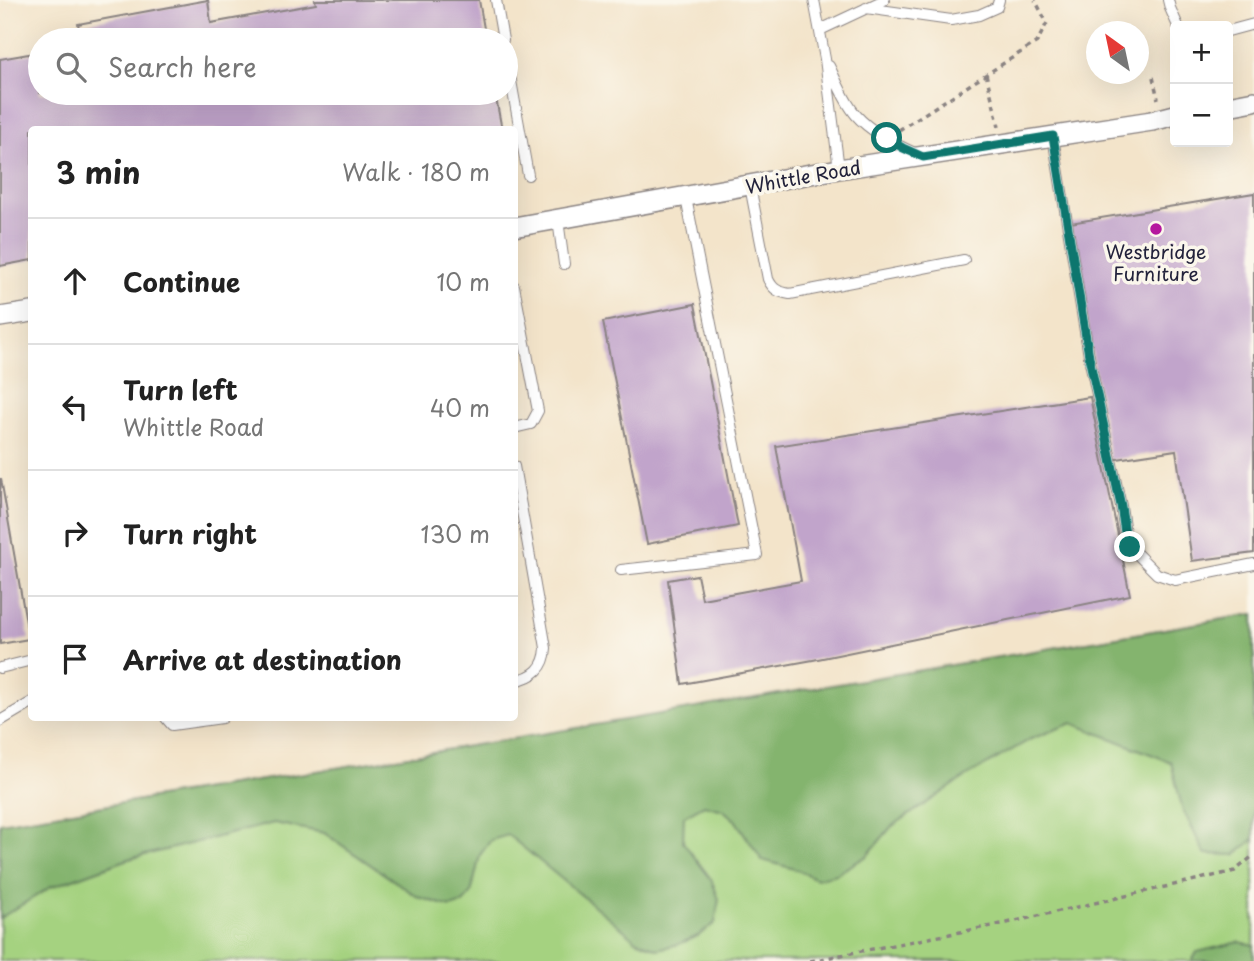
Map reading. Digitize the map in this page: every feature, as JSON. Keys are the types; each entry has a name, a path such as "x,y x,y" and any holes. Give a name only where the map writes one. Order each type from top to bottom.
{"street":[{"path":"1233,105 1254,101"},
{"name":"Whittle Road","path":"518,227 839,169 1170,116"},
{"path":"0,317 28,313"}],"lane":[{"path":"496,0 501,28"},
{"path":"814,0 825,60 839,169"},
{"path":"820,30 884,0"},
{"path":"866,8 951,20 979,15 997,7 999,0"},
{"path":"1168,0 1176,21"},
{"path":"1233,30 1254,24"},
{"path":"825,60 857,116 872,129 923,157"},
{"path":"515,105 528,175"},
{"path":"1053,136 1090,362 1130,547 1157,575 1175,580 1254,564"},
{"path":"750,186 768,279 771,286 779,292 790,294 964,260"},
{"path":"621,570 758,555 686,198"},
{"path":"558,220 564,264"},
{"path":"518,307 538,411 531,424 518,427"},
{"path":"518,489 546,648 545,659 534,674 518,680"},
{"path":"0,668 28,661"},
{"path":"0,721 28,704"},
{"path":"168,721 172,726 203,721"}],"path":[{"path":"887,138 1037,42 1047,23 1035,0"},
{"path":"986,74 1003,144"},
{"path":"810,961 1007,923 1235,871 1254,855"}],"green space":[{"path":"1254,614 1254,961 0,961 0,823"},
{"path":"1254,614 1254,839 1235,855 1205,854 1182,808 1171,762 1072,723 1031,739 964,778 891,827 867,856 836,874 816,879 798,870 762,860 735,820 723,810 704,805 684,816 683,842 711,879 719,899 715,923 698,936 658,949 636,940 508,835 491,840 480,855 471,894 463,903 451,907 418,897 324,833 274,823 129,859 51,887 0,918 0,823"},
{"path":"1239,942 1254,945 1254,961 1192,961 1197,952"}],"building":[{"path":"208,0 211,23 316,4 315,0 479,0 484,28 79,28 78,24"},
{"path":"28,54 28,105 497,105 501,126 28,126 28,261 0,266 0,59"},
{"path":"1254,193 1254,553 1192,561 1176,450 1110,460 1070,223"},
{"path":"695,304 738,526 647,544 603,322"},
{"path":"1090,397 1130,595 682,684 668,580 697,575 702,599 801,581 776,446"},
{"path":"0,479 1,479 28,639 0,644"}],"place":[{"name":"Westbridge Furniture","path":"1156,229"}],"route":[{"path":"887,138 923,157 1053,136 1090,362 1130,547"}]}
